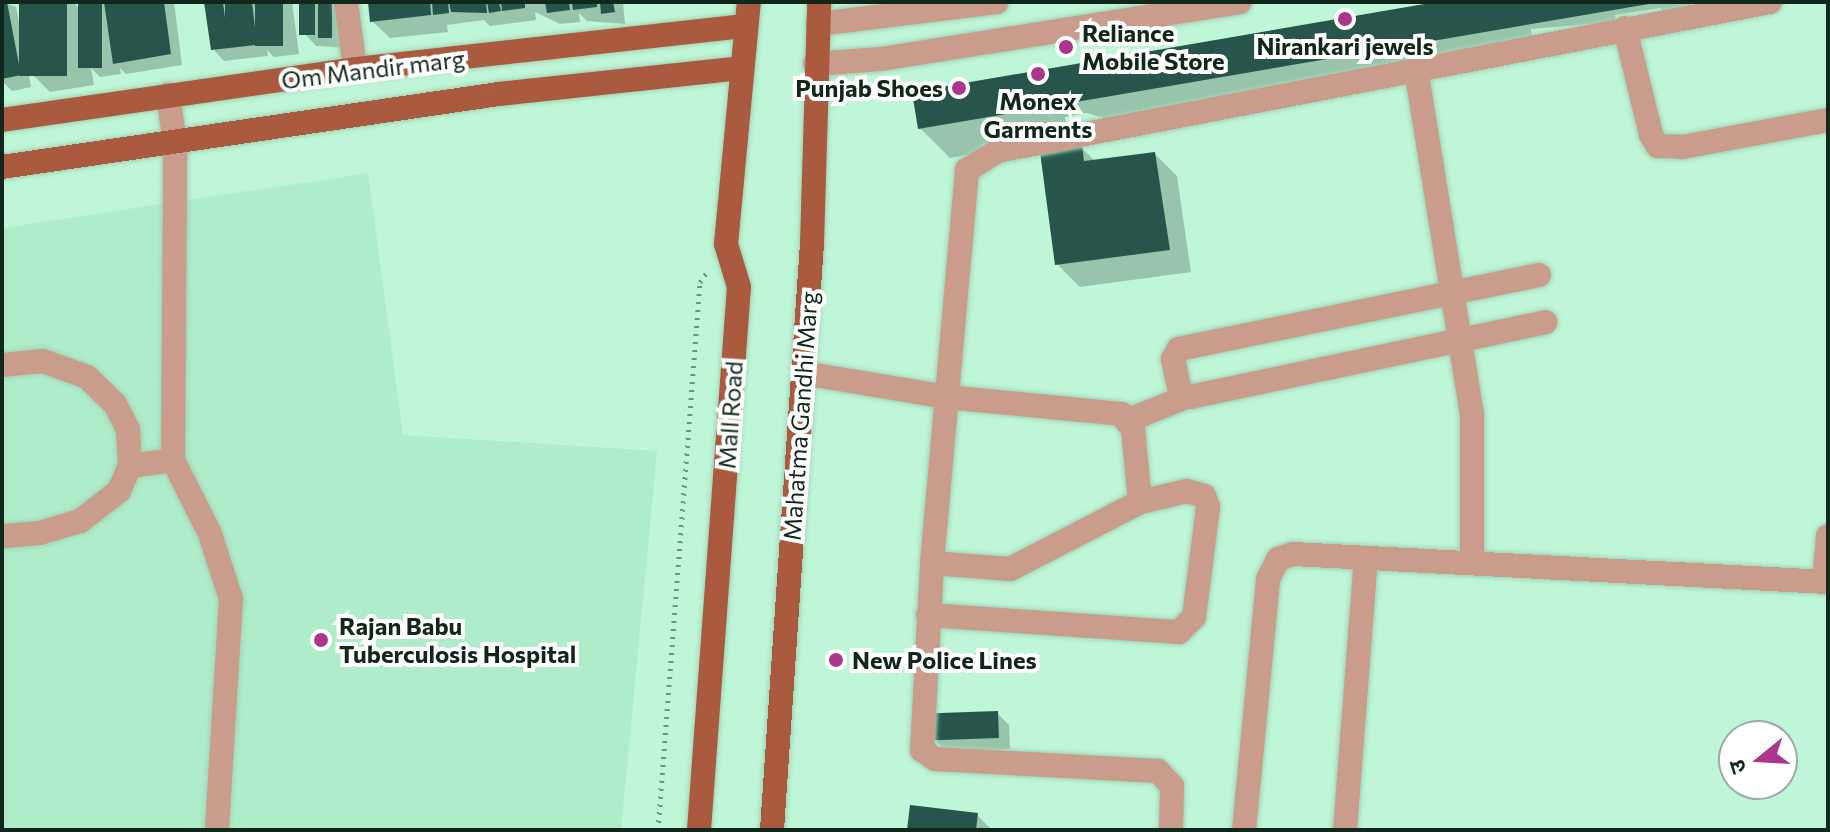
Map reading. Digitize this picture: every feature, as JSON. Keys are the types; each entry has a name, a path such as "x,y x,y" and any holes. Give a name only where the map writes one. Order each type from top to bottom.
{"main road":[{"name":"Mahatma Gandhi Marg","path":"772,830 803,373 818,13"},
{"name":"Om Mandir marg","path":"2,120 747,14"},
{"name":"Mall Road","path":"699,830 739,287 726,244 747,14"},
{"name":"Om Mandir marg","path":"2,167 499,94 741,68"}],"street":[{"path":"346,2 355,69"},
{"path":"818,13 997,2"},
{"path":"815,64 881,59 1240,2"},
{"path":"1171,830 1172,786 1158,771 926,755 919,739 967,170 997,151 1770,2"},
{"path":"1625,28 1651,135 1658,146 1682,147 1828,120"},
{"path":"1416,69 1472,416 1472,563"},
{"path":"168,95 175,143 173,460 210,534 231,599 217,830"},
{"path":"1186,397 1173,359 1179,349 1539,275"},
{"path":"803,373 946,397 1111,412 1129,420 1186,397 1545,322"},
{"path":"2,365 43,361 87,377 115,404 128,429 130,466 119,491 80,521 40,533 2,536"},
{"path":"1129,420 1140,502"},
{"path":"130,466 173,460"},
{"path":"928,615 1179,632 1194,617 1208,507 1204,496 1187,491 1140,502 1010,569 932,563"},
{"path":"1244,830 1271,567 1293,554 1826,582 1828,536"},
{"path":"1345,830 1366,558"}],"path":[{"path":"658,830 700,282 726,244"}],"shaded area":[{"name":"Rajan Babu Tuberculosis Hospital","path":"368,173 403,435 657,451 621,830 2,830 2,228"}],"building":[{"path":"2,2 7,2 21,75 2,79"},
{"path":"19,2 67,2 67,76 19,76"},
{"path":"78,2 102,2 102,68 78,68"},
{"path":"104,2 164,2 171,54 113,64"},
{"path":"204,2 223,2 225,18 225,2 252,2 257,45 211,50"},
{"path":"255,2 283,2 283,46 255,46"},
{"path":"299,2 315,2 315,35 299,35"},
{"path":"318,2 332,2 332,38 318,38"},
{"path":"368,2 430,2 431,15 370,22"},
{"path":"432,2 448,2 449,13 433,15"},
{"path":"449,2 486,2 487,13 451,12"},
{"path":"487,2 499,2 501,11 489,13"},
{"path":"501,2 525,2 525,8 502,11"},
{"path":"545,2 569,2 570,10 547,13"},
{"path":"572,2 597,2 597,7 573,10"},
{"path":"600,2 613,2 615,12 601,14"},
{"path":"1436,2 1649,4 918,129 912,92"},
{"path":"1082,145 1084,161 1155,152 1170,250 1055,265 1040,152"},
{"path":"998,711 999,738 934,740 933,713"},
{"path":"910,805 978,813 976,830 907,830"}],"place":[{"name":"Nirankari jewels","path":"1345,19"},
{"name":"Reliance Mobile Store","path":"1066,47"},
{"name":"Monex Garments","path":"1038,74"},
{"name":"Punjab Shoes","path":"959,88"},
{"name":"Rajan Babu Tuberculosis Hospital","path":"321,640"},
{"name":"New Police Lines","path":"836,660"}]}
